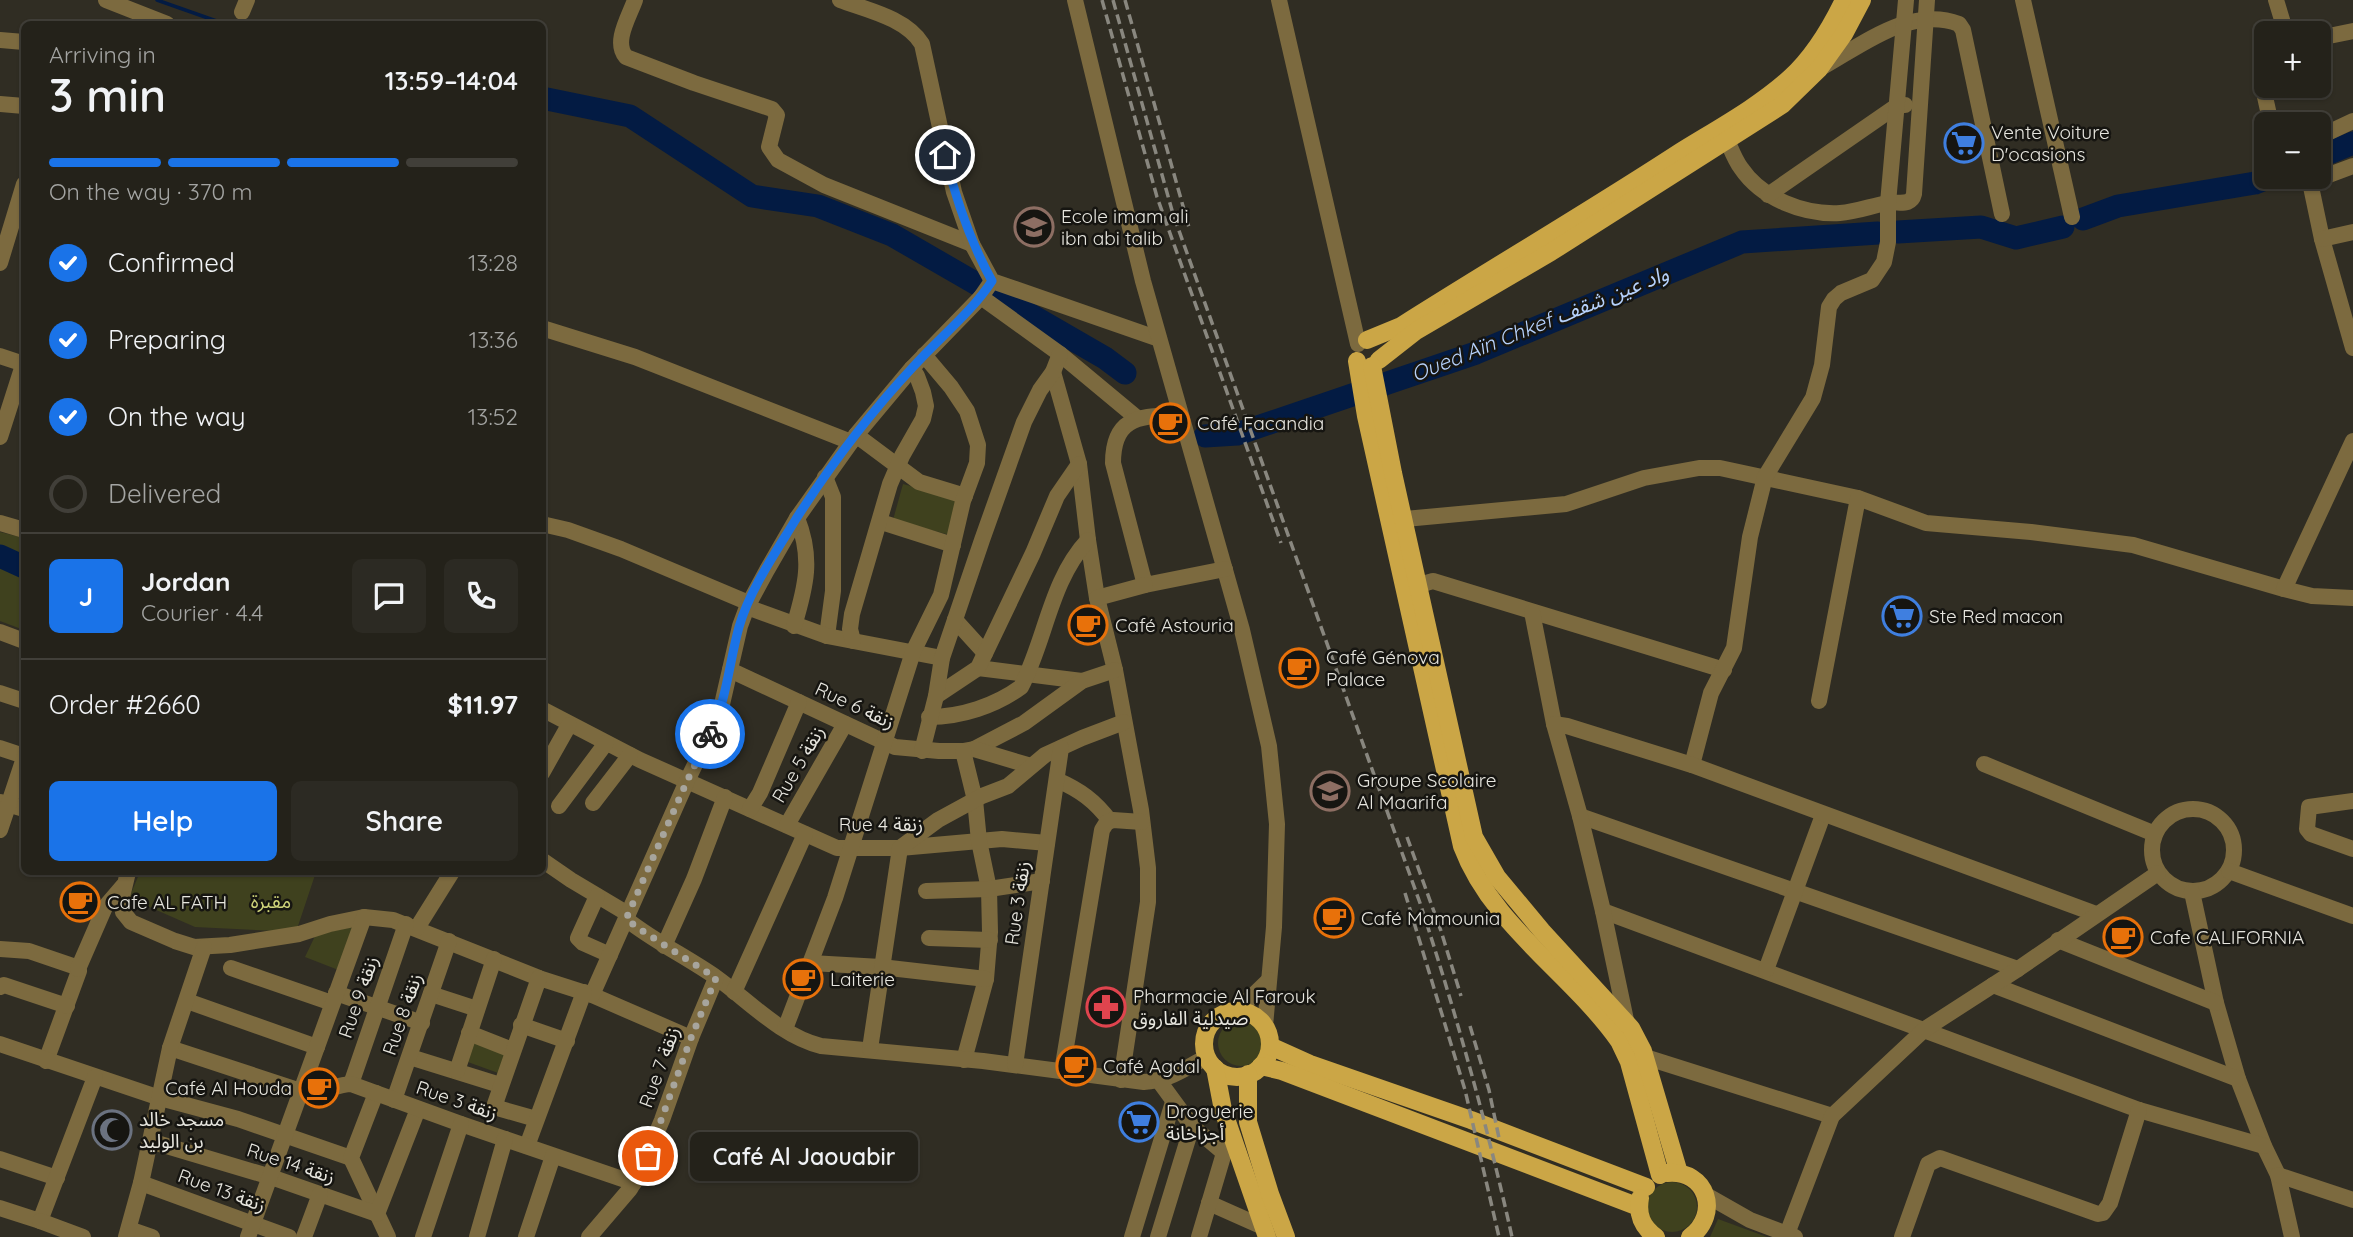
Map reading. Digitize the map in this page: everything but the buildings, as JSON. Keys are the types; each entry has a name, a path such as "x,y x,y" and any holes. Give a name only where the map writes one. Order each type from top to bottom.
{"main road":[{"path":"1660,1175 1629,1062 1619,1041 1500,911 1481,886 1465,857 1455,822 1373,414 1367,362 1401,326 1644,176 1791,78 1834,20 1844,0"},
{"path":"1367,362 1551,252 1782,105 1819,69 1844,34 1862,0"},
{"path":"1373,414 1405,519 1474,837 1497,877 1542,931 1626,1020 1637,1038 1679,1173"},
{"path":"1265,1232 1221,1102 1205,1042 1209,1028 1222,1014 1237,1011 1250,1014 1265,1026 1270,1046 1267,1057 1254,1070 1247,1109 1270,1195 1286,1237"},
{"path":"1270,1046 1646,1187"},
{"path":"1211,1063 1229,1075 1254,1070 1282,1072 1639,1208"},
{"path":"1656,1237 1643,1224 1639,1208 1640,1198 1646,1187 1660,1175 1679,1173 1694,1180 1706,1195 1708,1207 1705,1219 1690,1237"}],"street":[{"path":"106,0 160,21"},
{"path":"635,0 620,41 620,48 626,57 694,83 772,108 778,115 769,147 778,160 824,185 972,244"},
{"path":"840,0 880,14 915,35 922,44 954,192 987,289 1137,418"},
{"path":"1074,0 1159,339 1264,717 1276,795 1276,859 1265,1026"},
{"path":"1279,0 1367,362"},
{"path":"1692,765 1711,694 1734,648 1750,537 1765,477 1818,384 1829,307 1841,293 1872,280 1884,262 1888,242 1888,203 1906,0"},
{"path":"1727,140 1741,169 1758,187 1768,195 1804,210 1837,213 1888,203 1909,202 1913,199 1927,0"},
{"path":"2024,0 2071,217"},
{"path":"2280,3 2284,21"},
{"path":"1819,69 1903,23 1925,20 1959,24 1964,30 2002,214"},
{"path":"2331,36 2353,31"},
{"path":"0,40 21,42"},
{"path":"0,104 21,106"},
{"path":"1768,195 1898,105 1920,106"},
{"path":"2331,131 2353,121"},
{"path":"2352,344 2345,288 2322,239 2310,182 2353,166"},
{"path":"0,263 6,221 21,190"},
{"path":"2322,239 2353,232"},
{"path":"987,289 1159,339"},
{"path":"527,1146 566,1041 588,993 610,955 720,713 740,626 748,605 797,518 854,438 912,368 987,289"},
{"path":"546,329 622,352 854,438 919,482 965,496"},
{"path":"922,751 942,659 1024,422 1040,390 1053,372 1060,354"},
{"path":"785,1029 811,963 913,652 941,595 965,496 977,463 978,445 967,411 924,355"},
{"path":"0,356 21,362"},
{"path":"853,641 850,629 852,614 890,484 923,419 926,406 918,376 912,368"},
{"path":"0,437 21,372"},
{"path":"1053,372 1079,464 1097,598 1125,722 1148,868 1148,902 1121,1080"},
{"path":"1145,585 1113,463 1113,444 1121,430 1137,418 1180,414"},
{"path":"2284,589 2353,441"},
{"path":"936,696 978,668 1034,553 1057,496 1079,464"},
{"path":"1405,519 1566,504 1644,478 1699,468 1720,468 1858,498 1926,523 2044,533 2133,545 2312,596 2353,598"},
{"path":"825,477 833,496 833,591 827,636"},
{"path":"1819,701 1858,498"},
{"path":"794,626 807,567 806,540 797,518"},
{"path":"881,522 953,545"},
{"path":"0,523 21,529"},
{"path":"546,525 610,545 794,626 827,636 942,659"},
{"path":"929,717 956,715 981,708 1021,687 1028,675 1062,579 1071,560 1088,540"},
{"path":"1097,598 1224,569"},
{"path":"1419,585 1433,582 1724,670"},
{"path":"1532,612 1554,724 1580,816 1626,1020"},
{"path":"956,620 985,653"},
{"path":"0,632 21,640"},
{"path":"978,668 1082,681"},
{"name":"Rue 6 زنقة","path":"730,670 885,742 907,750 922,751 968,750 1024,723 1082,681 1115,670"},
{"path":"0,693 21,700"},
{"path":"750,809 760,793 799,702"},
{"name":"Rue 4 زنقة","path":"546,711 630,755 837,848 900,848 1002,839 1047,843"},
{"path":"870,1049 900,848 938,820 1008,786 1045,755 1125,722"},
{"name":"Rue 5 زنقة","path":"787,825 845,724"},
{"path":"1554,724 1692,765 2096,914"},
{"path":"546,766 569,725"},
{"path":"559,806 606,743"},
{"path":"0,748 21,756"},
{"name":"Rue 3 زنقة","path":"1014,1065 1061,748"},
{"path":"964,1060 986,979 990,940 989,889 979,841 968,750 1031,766"},
{"path":"593,803 630,755"},
{"path":"0,830 4,803 21,764"},
{"path":"1984,764 2155,834"},
{"path":"1057,780 1084,793 1110,821"},
{"path":"664,946 725,797"},
{"path":"2353,802 2309,807 2307,829 2311,834 2353,849"},
{"path":"4,803 21,808"},
{"path":"2195,809 2214,814 2228,828 2234,842 2234,857 2229,871 2211,888 2192,892 2173,887 2158,873 2152,854 2155,834 2163,822 2180,811 2195,809"},
{"path":"1766,970 1823,815"},
{"path":"1580,816 2018,969"},
{"path":"1110,821 1142,822"},
{"path":"1062,1071 1102,830 1110,821"},
{"path":"734,992 804,834"},
{"path":"546,863 627,916 664,946 716,978 801,1041 821,1046 1014,1065 1121,1080 1159,1081 1211,1063"},
{"path":"2229,871 2353,916"},
{"path":"1706,1195 1740,1215 1791,1236 1832,1116 1925,1029 2158,873"},
{"name":"Rue 9 زنقة","path":"351,1084 377,1007 411,926 450,875"},
{"path":"126,878 121,905 123,912 131,922 175,941 204,947 285,936 330,923 364,917 393,920 539,978 588,993 691,1038"},
{"path":"46,1061 79,974 78,969 105,907 126,878"},
{"path":"926,891 989,889 1042,881"},
{"path":"2192,892 2216,1003 2238,1079 2278,1175 2292,1237"},
{"path":"597,896 578,938 610,955"},
{"path":"1603,911 2139,1110 2264,1146"},
{"path":"251,1231 364,917"},
{"path":"929,938 990,940"},
{"path":"2058,940 2216,1003"},
{"name":"Rue 8 زنقة","path":"394,1100 449,941"},
{"path":"152,1237 127,1233 141,1183 170,1048 204,947"},
{"path":"0,949 29,951 78,969"},
{"path":"457,1071 494,960"},
{"path":"811,963 881,967 986,979"},
{"path":"232,968 334,998 377,1007 422,1023"},
{"path":"536,1119 496,1106 495,1101 539,978"},
{"name":"Rue 7 زنقة","path":"589,1237 635,1183 716,978"},
{"path":"1237,1011 1269,980"},
{"path":"0,987 4,985 67,1006"},
{"path":"1993,985 2238,1079"},
{"path":"431,994 477,1009"},
{"path":"187,1001 317,1047"},
{"path":"521,1025 566,1041"},
{"path":"469,1033 512,1050"},
{"path":"0,1063 3,1045 160,1098 287,1132 351,1158 388,1237"},
{"path":"170,1048 302,1091 319,1092 335,1085 351,1084"},
{"path":"410,1057 500,1084"},
{"path":"1645,1057 1832,1116"},
{"path":"45,1228 57,1178 94,1077"},
{"path":"1159,1081 1192,1126 1224,1153"},
{"name":"Rue 3 زنقة","path":"351,1084 635,1183"},
{"path":"351,1158 376,1093"},
{"path":"1132,1237 1173,1102"},
{"path":"377,1214 418,1109"},
{"path":"1902,1237 1928,1164 1940,1158 2098,1214 2103,1213 2110,1203 2139,1110"},
{"path":"423,1237 461,1124"},
{"path":"1138,1220 1159,1232 1192,1126"},
{"path":"1199,1237 1224,1153 1233,1136"},
{"path":"477,1237 506,1139"},
{"name":"Rue 14 زنقة","path":"150,1141 271,1177 377,1214"},
{"path":"526,1237 553,1156"},
{"path":"0,1159 57,1178"},
{"path":"2278,1175 2353,1200"},
{"name":"Rue 13 زنقة","path":"141,1183 251,1231 289,1237"},
{"path":"304,1237 320,1194"},
{"path":"1209,1203 1265,1232"},
{"path":"0,1208 45,1228 83,1237"}],"green space":[{"path":"903,484 960,499 950,535 893,520"},
{"path":"0,532 21,537 21,629 0,621"},
{"name":"مقبرة","path":"139,875 315,875 296,932 195,927 129,898"},
{"path":"358,926 341,971 305,957 316,934"},
{"path":"1241,1020 1257,1027 1264,1043 1257,1059 1241,1066 1225,1059 1218,1043 1225,1027"},
{"path":"476,1031 512,1044 501,1074 465,1061"},
{"path":"1672,1182 1690,1189 1697,1207 1690,1225 1672,1232 1654,1225 1647,1207 1654,1189"},
{"path":"1718,1219 1767,1237 1710,1237"}],"waterway":[{"path":"157,0 216,21"},
{"name":"Oued Aïn Chkef واد عين شقف","path":"546,99 630,116 752,196 818,206 892,235 1105,358 1125,373"},
{"name":"Oued Aïn Chkef واد عين شقف","path":"2331,152 2353,143"},
{"name":"Oued Aïn Chkef واد عين شقف","path":"2083,219 2118,206 2254,183"},
{"name":"Oued Aïn Chkef واد عين شقف","path":"1898,232 1981,227 2016,238 2063,227"},
{"name":"Oued Aïn Chkef واد عين شقف","path":"1205,436 1237,434 1476,353 1742,242 1878,233"},
{"path":"0,556 21,566"}],"railway":[{"path":"1102,0 1157,197 1281,543"},
{"path":"1113,0 1173,214 1420,903 1470,1069 1512,1237"},
{"path":"1125,0 1190,231"},
{"path":"1407,837 1461,996"},
{"path":"1405,893 1465,1090 1499,1237"},
{"path":"1470,1026 1489,1090 1499,1138"}],"way so far":[{"path":"648,1156 716,978 626,919 710,734"}],"place":[{"name":"Vente Voiture D'ocasions","path":"1964,143"},
{"name":"Ecole imam ali ibn abi talib","path":"1034,227"},
{"name":"Café Facandia","path":"1170,423"},
{"name":"Ste Red macon","path":"1902,616"},
{"name":"Café Astouria","path":"1088,625"},
{"name":"Café Génova Palace","path":"1299,668"},
{"name":"Groupe Scolaire Al Maarifa","path":"1330,791"},
{"name":"Cafe AL FATH","path":"80,902"},
{"name":"Café Mamounia","path":"1334,918"},
{"name":"Cafe CALIFORNIA","path":"2123,937"},
{"name":"Laiterie","path":"803,979"},
{"name":"Pharmacie Al Farouk صيدلية الفاروق","path":"1106,1007"},
{"name":"Café Agdal","path":"1076,1066"},
{"name":"Café Al Houda","path":"319,1088"},
{"name":"Droguerie أجزاخانة","path":"1139,1122"},
{"name":"مسجد خالد بن الوليد","path":"112,1130"},
{"name":"Café Al Jaouabir","path":"648,1156"}],"route":[{"path":"710,734 726,693 740,626 747,607 797,518 856,435 912,368 981,297 992,281 972,244 954,192 945,155"}]}
